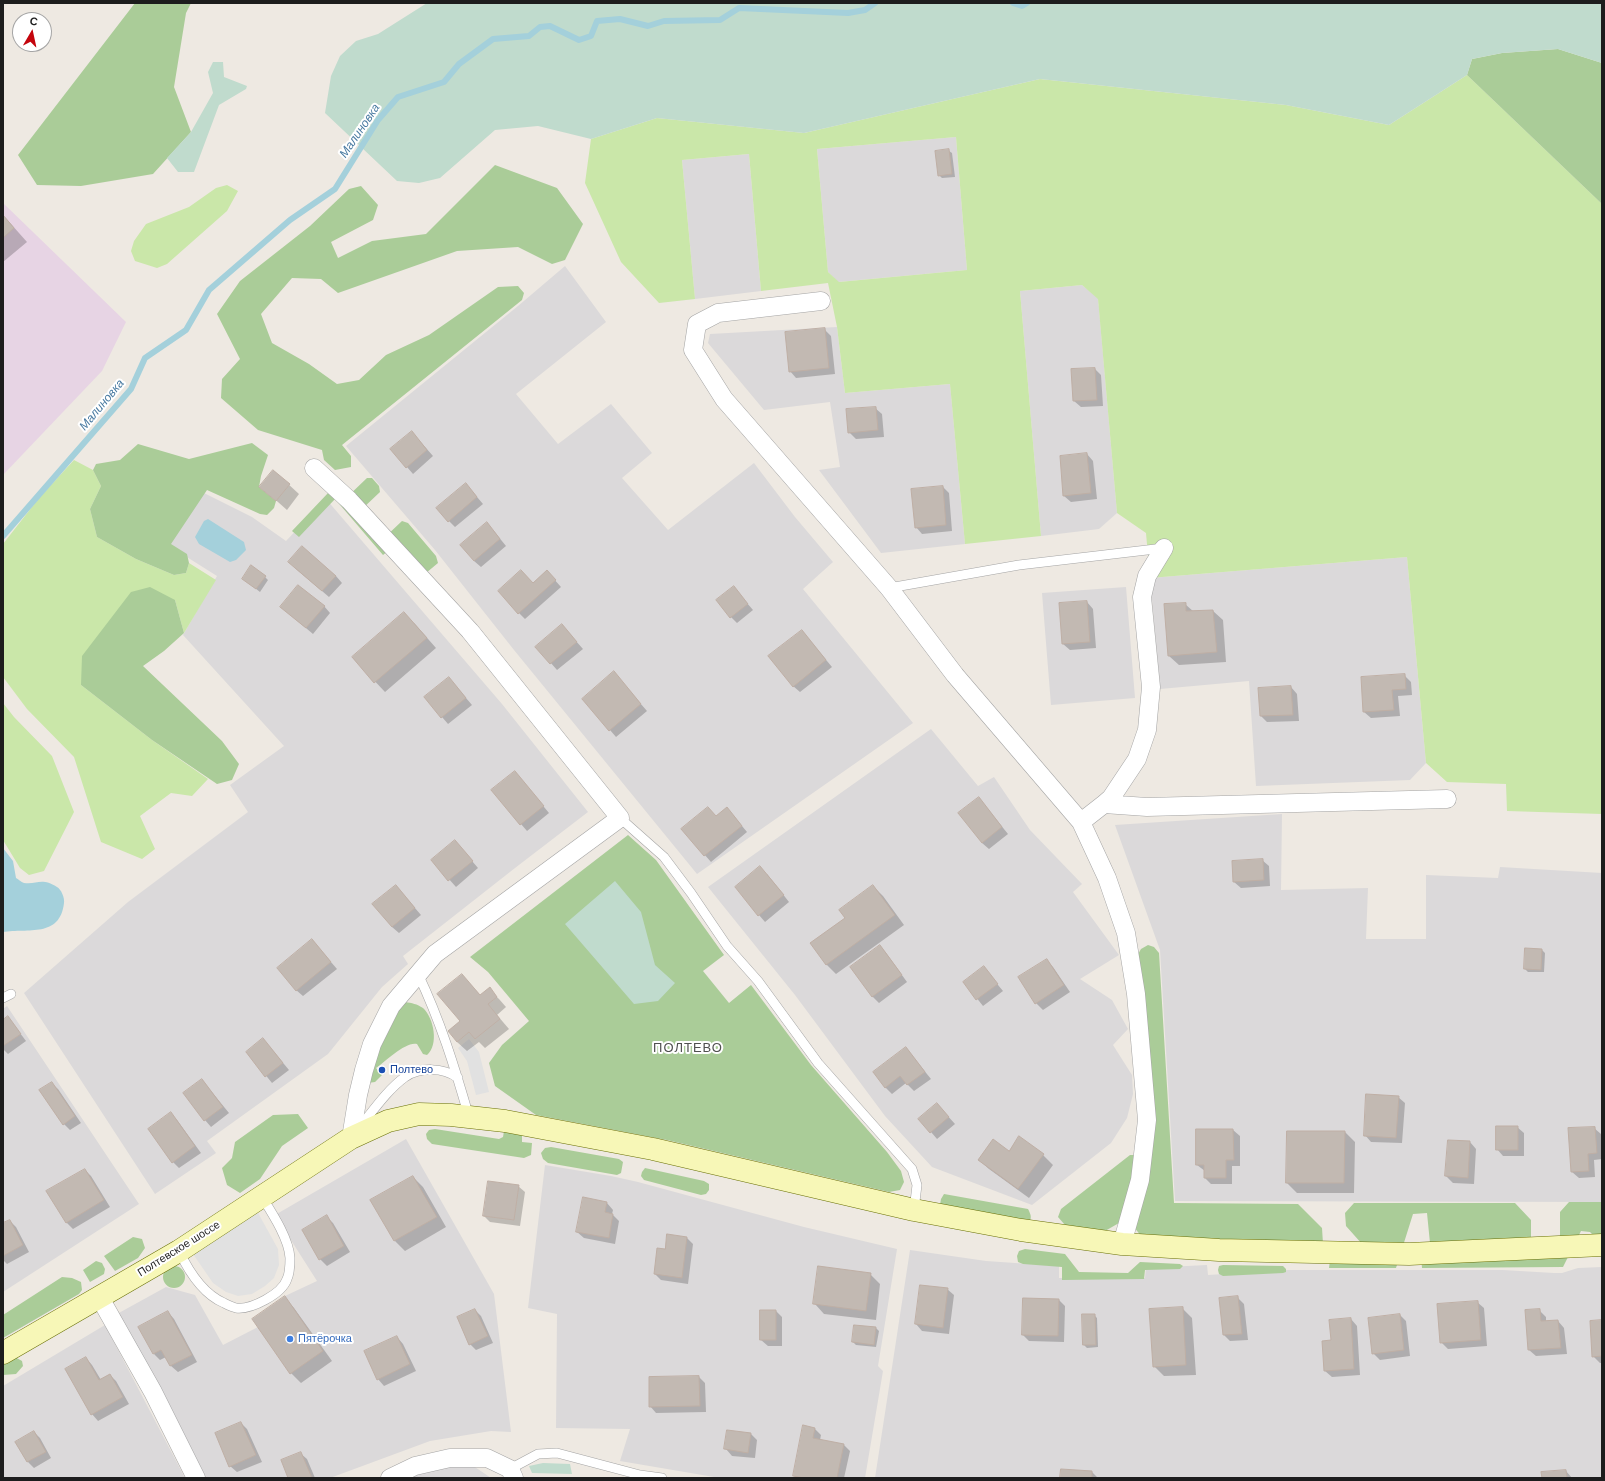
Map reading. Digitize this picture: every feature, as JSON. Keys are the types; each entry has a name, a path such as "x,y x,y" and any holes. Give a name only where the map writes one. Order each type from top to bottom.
{"street":[{"path":"821,301 718,313 697,324 693,350 724,399 889,588 955,675 1081,822 1107,878 1126,932 1136,994 1147,1120 1140,1180 1122,1244"},
{"path":"314,468 349,500 470,631 620,818 435,954 391,1006 372,1044 358,1095 351,1138"},
{"path":"1081,822 1111,798 1137,759 1147,730 1151,687 1142,597 1147,576 1164,548"},
{"path":"1104,804 1147,807 1447,799"},
{"name":"Полтевское шоссе","path":"3,1353 179,1251 351,1138 388,1121 405,1116 435,1114 505,1121 653,1150 914,1210 1021,1230 1122,1244 1219,1250 1409,1254 1602,1245"},
{"path":"100,1298 153,1392 196,1478"},
{"path":"390,1478 415,1466 450,1458 487,1458 512,1473"}],"lane":[{"path":"889,588 1019,565 1164,548"},
{"path":"620,818 664,857 691,893 727,946 758,981 818,1063 912,1169 918,1185 914,1210"},
{"path":"418,974 433,1006 458,1078 468,1117"},
{"path":"351,1138 389,1093 406,1076 426,1070 435,1070 452,1074 458,1078"},
{"path":"179,1251 188,1270 198,1282 223,1303 236,1308 251,1306 273,1295 283,1287 288,1279 290,1256 276,1221 262,1197"},
{"path":"512,1473 538,1454 557,1453 640,1475 662,1478"}],"shaded area":[{"path":"956,137 967,270 838,282 828,272 817,149"},
{"path":"749,154 761,291 695,299 682,160"},
{"path":"3,203 126,322 102,371 3,475"},
{"path":"565,266 606,322 516,394 558,444 611,404 652,453 622,478 668,530 754,463 795,517 833,562 803,589 913,723 697,874 514,650 435,550 346,446"},
{"path":"1082,285 1098,298 1117,513 1099,529 1041,536 1020,291"},
{"path":"837,327 845,393 950,384 965,544 881,553 819,470 840,467 830,402 764,410 708,343 710,334"},
{"path":"198,490 252,517 286,541 326,499 502,704 588,812 403,956 408,964 382,987 328,1054 207,1141 216,1153 155,1194 24,993 128,902 248,812 230,785 284,746 183,635 217,576 163,542"},
{"path":"1407,557 1426,763 1410,780 1256,786 1249,681 1160,689 1150,578"},
{"path":"1126,587 1135,698 1051,705 1042,593"},
{"path":"931,729 978,786 994,777 1030,830 1082,884 1073,892 1119,955 1080,979 1112,1000 1128,1029 1113,1045 1132,1075 1133,1094 1127,1118 1111,1143 1032,1205 932,1167 885,1116 795,995 708,887"},
{"path":"1282,814 1281,890 1368,888 1366,939 1426,939 1426,875 1498,878 1500,867 1602,873 1602,1202 1175,1201 1160,950 1115,825"},
{"path":"7,1006 139,1204 3,1292 3,1009"},
{"path":"469,1039 479,1052 489,1092 476,1095 467,1061 458,1048"},
{"path":"406,1139 494,1294 511,1432 491,1431 430,1441 330,1478 206,1478 117,1314 166,1287 195,1295 223,1345 258,1327 285,1296 317,1281 275,1215"},
{"path":"545,1165 638,1182 804,1227 897,1249 878,1366 883,1371 865,1478 720,1478 620,1461 630,1429 556,1428 557,1314 528,1308"},
{"path":"257,1211 278,1249 279,1265 274,1278 265,1286 252,1294 238,1296 226,1292 213,1283 193,1254"},
{"path":"910,1250 986,1261 1059,1266 1059,1278 1145,1278 1146,1268 1207,1265 1208,1275 1288,1270 1503,1270 1562,1273 1578,1268 1602,1267 1602,1478 875,1478"},
{"path":"105,1325 185,1478 3,1478 3,1386"},
{"path":"472,1465 491,1478 404,1478 423,1469"}],"green space":[{"path":"135,3 191,3 186,13 174,87 191,132 153,174 81,186 37,185 18,155"},
{"path":"427,3 1602,3 1602,63 1558,49 1502,53 1472,59 1467,75 1389,125 1286,105 1040,79 804,133 657,118 591,139 538,126 495,130 440,178 419,183 397,181 325,113 331,76 340,56 356,41 378,34"},
{"path":"1558,49 1602,63 1602,204 1467,75 1472,59 1502,53"},
{"path":"213,62 223,62 224,77 247,86 246,89 219,105 194,172 178,172 167,158 191,132 213,93 208,72"},
{"path":"1467,75 1602,204 1602,814 1507,811 1506,784 1447,782 1426,763 1407,557 1150,578 1146,533 1117,513 1098,299 1082,285 1020,291 1041,536 965,544 950,384 845,393 837,327 828,283 761,291 749,154 682,160 695,299 659,303 621,262 585,183 591,139 657,118 804,133 1040,79 1286,105 1389,125","holes":["956,137 967,270 839,282 828,272 817,149"]},
{"path":"495,165 557,188 583,224 565,260 552,264 518,247 457,251 338,293 321,279 292,278 261,314 272,343 309,364 337,384 359,380 386,355 429,335 498,287 518,286 524,293 522,300 342,445 351,456 351,467 335,470 324,460 322,450 258,430 221,398 222,379 240,359 217,314 240,281 310,226 349,189 361,186 378,205 373,220 331,242 338,258 372,241 426,234"},
{"path":"227,185 238,191 227,211 167,264 157,268 135,261 131,251 134,241 146,224 189,207 216,188"},
{"path":"252,443 268,455 259,487 276,501 274,508 267,515 260,514 207,490 171,544 187,554 189,563 186,573 174,575 136,559 97,537 90,509 101,486 93,470 96,464 120,460 138,444 189,459"},
{"path":"74,460 93,470 101,486 90,509 97,537 136,559 174,575 186,573 189,563 216,580 184,633 175,600 81,685 152,740 208,779 192,796 171,793 140,816 155,849 142,859 101,842 74,757 27,709 3,677 3,544 39,498"},
{"path":"367,478 372,478 379,486 380,492 361,510 383,539 402,521 408,523 436,556 438,563 426,573 394,546 383,555 335,499 299,537 292,531 328,493 344,500"},
{"path":"150,587 175,600 184,633 164,651 143,666 222,741 239,764 232,780 217,784 152,740 81,685 82,656 131,592"},
{"path":"3,703 14,717 52,756 74,812 44,871 29,875 20,868 3,840"},
{"path":"628,835 656,860 724,955 703,971 729,1003 751,985 811,1065 887,1152 901,1171 904,1182 900,1190 889,1192 667,1140 536,1115 495,1086 489,1063 502,1045 529,1021 488,972 470,957"},
{"path":"615,881 641,912 655,965 675,983 658,1001 634,1004 565,924"},
{"path":"1148,945 1154,947 1159,953 1174,1203 1298,1204 1322,1228 1323,1244 1141,1236 1134,1227 1144,1182 1137,956 1141,949"},
{"path":"405,1002 419,1006 427,1012 434,1032 431,1051 427,1055 423,1054 417,1044 412,1044 402,1048 376,1068 382,1075 375,1082 368,1083 368,1074 390,1022"},
{"path":"298,1114 308,1128 282,1146 260,1179 240,1193 227,1185 222,1168 232,1158 235,1142 273,1115"},
{"path":"435,1129 499,1139 503,1137 504,1131 522,1134 522,1142 532,1143 531,1155 524,1158 432,1144 427,1139 426,1134 429,1130"},
{"path":"551,1147 619,1159 623,1162 621,1173 617,1175 548,1163 543,1159 541,1153 545,1148"},
{"path":"1130,1155 1135,1155 1137,1159 1119,1223 1105,1231 1065,1225 1058,1217 1061,1209"},
{"path":"645,1168 704,1181 709,1184 709,1190 706,1194 701,1195 644,1180 641,1176"},
{"path":"944,1194 1028,1209 1031,1219 1029,1223 940,1205"},
{"path":"1569,1202 1602,1202 1602,1239 1597,1239 1590,1232 1581,1231 1563,1267 1422,1268 1421,1255 1430,1243 1427,1213 1413,1214 1396,1268 1329,1268 1330,1260 1362,1244 1346,1226 1345,1213 1354,1203 1515,1203 1531,1220 1531,1238 1560,1238 1560,1212"},
{"path":"133,1237 142,1239 145,1248 138,1258 115,1271 104,1256"},
{"path":"1025,1249 1065,1254 1079,1272 1128,1273 1140,1262 1180,1264 1183,1266 1180,1269 1145,1270 1144,1279 1062,1280 1062,1267 1023,1264 1018,1262 1017,1256 1019,1251"},
{"path":"96,1261 102,1263 105,1269 104,1274 90,1282 83,1270"},
{"path":"174,1266 182,1269 185,1277 182,1285 174,1288 166,1285 163,1277 166,1269"},
{"path":"1219,1266 1283,1266 1286,1269 1286,1272 1223,1276 1219,1274 1218,1270"},
{"path":"62,1277 72,1278 81,1282 82,1290 79,1294 3,1338 3,1315"},
{"path":"3,1356 15,1357 22,1361 23,1366 16,1374 3,1375"},
{"path":"543,1463 570,1464 572,1474 532,1473 529,1466"}],"water":[{"path":"208,519 244,542 246,550 236,560 230,562 199,544 195,537 204,521"},
{"path":"3,848 13,861 16,878 24,883 47,882 57,887 61,892 64,901 61,914 56,922 50,927 3,932"}],"building":[{"path":"949,149 952,174 938,176 935,151"},
{"path":"3,215 14,228 3,238"},
{"path":"825,328 829,368 789,372 785,332"},
{"path":"1095,368 1097,400 1073,401 1071,369"},
{"path":"876,407 878,430 848,433 846,409"},
{"path":"412,431 427,450 406,468 390,449"},
{"path":"1087,453 1091,493 1063,496 1060,456"},
{"path":"273,470 290,484 276,501 259,487"},
{"path":"466,483 477,497 448,522 436,508"},
{"path":"943,486 946,525 915,528 911,489"},
{"path":"487,522 500,539 474,561 460,545"},
{"path":"302,546 336,576 322,591 288,562"},
{"path":"251,565 266,576 256,589 242,579"},
{"path":"521,570 533,583 547,570 556,580 518,614 498,591"},
{"path":"298,585 325,606 306,628 280,607"},
{"path":"734,586 748,604 730,618 716,600"},
{"path":"1087,601 1090,642 1062,644 1059,603"},
{"path":"1186,603 1186,611 1213,610 1217,652 1168,656 1164,604"},
{"path":"404,612 427,638 374,683 352,657"},
{"path":"562,624 577,642 550,664 535,647"},
{"path":"802,630 826,660 793,687 768,656"},
{"path":"614,671 641,704 609,731 582,699"},
{"path":"1405,674 1406,689 1392,690 1394,710 1363,712 1361,677"},
{"path":"449,677 466,698 441,718 424,697"},
{"path":"1291,686 1293,715 1260,716 1258,688"},
{"path":"515,771 544,806 520,825 491,790"},
{"path":"979,797 1002,827 982,843 958,813"},
{"path":"708,807 716,816 727,807 742,826 704,856 681,829"},
{"path":"455,840 473,861 448,881 431,860"},
{"path":"1263,859 1264,880 1233,882 1232,861"},
{"path":"760,866 784,895 758,916 735,887"},
{"path":"396,885 415,908 392,927 372,904"},
{"path":"873,885 895,915 826,965 810,943 845,918 839,910"},
{"path":"312,939 331,962 296,991 277,968"},
{"path":"880,945 902,975 872,997 850,967"},
{"path":"1525,948 1542,949 1541,970 1524,969"},
{"path":"1047,959 1064,985 1035,1004 1018,977"},
{"path":"984,966 998,984 976,1000 963,982"},
{"path":"462,974 480,995 490,987 497,997 488,1004 500,1019 475,1039 469,1032 457,1042 448,1031 460,1021 437,994"},
{"path":"8,1016 21,1034 3,1046 3,1020"},
{"path":"263,1038 283,1063 265,1077 246,1052"},
{"path":"906,1047 925,1072 907,1085 900,1076 885,1088 873,1072"},
{"path":"202,1079 223,1107 204,1121 183,1093"},
{"path":"52,1082 75,1116 63,1125 39,1090"},
{"path":"1366,1094 1399,1096 1396,1138 1364,1136"},
{"path":"937,1103 949,1117 930,1133 918,1119"},
{"path":"171,1112 195,1146 172,1163 148,1129"},
{"path":"1496,1126 1518,1126 1518,1150 1496,1150"},
{"path":"1595,1127 1597,1153 1588,1154 1589,1171 1571,1172 1568,1128"},
{"path":"1196,1129 1233,1129 1234,1160 1226,1160 1226,1178 1204,1178 1204,1165 1196,1165"},
{"path":"1287,1131 1345,1131 1344,1183 1286,1183"},
{"path":"1019,1136 1044,1154 1018,1189 978,1160 993,1139 1009,1151"},
{"path":"1448,1140 1470,1141 1468,1178 1445,1176"},
{"path":"85,1169 104,1200 66,1223 46,1191"},
{"path":"413,1176 437,1217 394,1241 370,1200"},
{"path":"488,1181 519,1185 514,1220 483,1216"},
{"path":"583,1197 607,1202 605,1212 613,1214 609,1238 576,1232"},
{"path":"327,1215 344,1246 319,1260 302,1230"},
{"path":"10,1220 23,1245 3,1256 3,1223"},
{"path":"667,1234 687,1237 682,1278 654,1274 657,1248 665,1249"},
{"path":"818,1266 871,1273 866,1311 813,1304"},
{"path":"920,1285 948,1288 943,1328 915,1324"},
{"name":"Пятёрочка","path":"285,1296 323,1351 290,1374 252,1319"},
{"path":"1238,1296 1242,1334 1223,1335 1219,1298"},
{"path":"1023,1298 1059,1299 1058,1336 1022,1335"},
{"path":"1478,1301 1481,1340 1440,1343 1437,1304"},
{"path":"1183,1307 1186,1365 1153,1367 1149,1309"},
{"path":"475,1309 488,1336 469,1345 457,1317"},
{"path":"1540,1309 1541,1321 1558,1320 1561,1348 1528,1350 1525,1310"},
{"path":"760,1310 776,1310 776,1340 760,1340"},
{"path":"168,1311 192,1355 170,1366 161,1350 153,1354 138,1327"},
{"path":"1082,1314 1095,1314 1096,1345 1083,1345"},
{"path":"1400,1314 1404,1350 1372,1354 1368,1318"},
{"path":"1351,1318 1354,1369 1324,1371 1322,1341 1331,1340 1329,1320"},
{"path":"1602,1320 1602,1356 1592,1357 1590,1321"},
{"path":"854,1325 876,1327 874,1345 852,1342"},
{"path":"397,1336 410,1364 377,1380 364,1351"},
{"path":"86,1357 99,1380 110,1374 123,1397 91,1415 65,1369"},
{"path":"699,1376 700,1406 649,1407 649,1377"},
{"path":"241,1422 256,1455 229,1467 215,1433"},
{"path":"803,1425 815,1428 813,1438 844,1444 837,1478 804,1478 793,1476"},
{"path":"727,1430 751,1433 748,1453 724,1449"},
{"path":"34,1431 46,1452 27,1462 15,1442"},
{"path":"301,1452 312,1478 288,1478 281,1460"},
{"path":"1061,1469 1092,1471 1092,1478 1060,1478"},
{"path":"1566,1470 1567,1478 1542,1478 1541,1472"}],"waterway":[{"name":"Малиновка","path":"3,536 131,389 145,358 186,330 209,290 290,220 335,189 378,120 398,97 444,82 459,64 493,39 529,36 540,27 550,26 579,40 591,36 597,21 620,19 648,26 664,21 720,20 739,8 848,13 865,10 875,3"},
{"name":"Малиновка","path":"1013,3 1022,6 1027,3"}],"place":[{"name":"Полтево","path":"382,1070"},
{"name":"Пятёрочка","path":"290,1339"}],"district":[{"name":"ПОЛТЕВО","path":"688,1048"}]}
